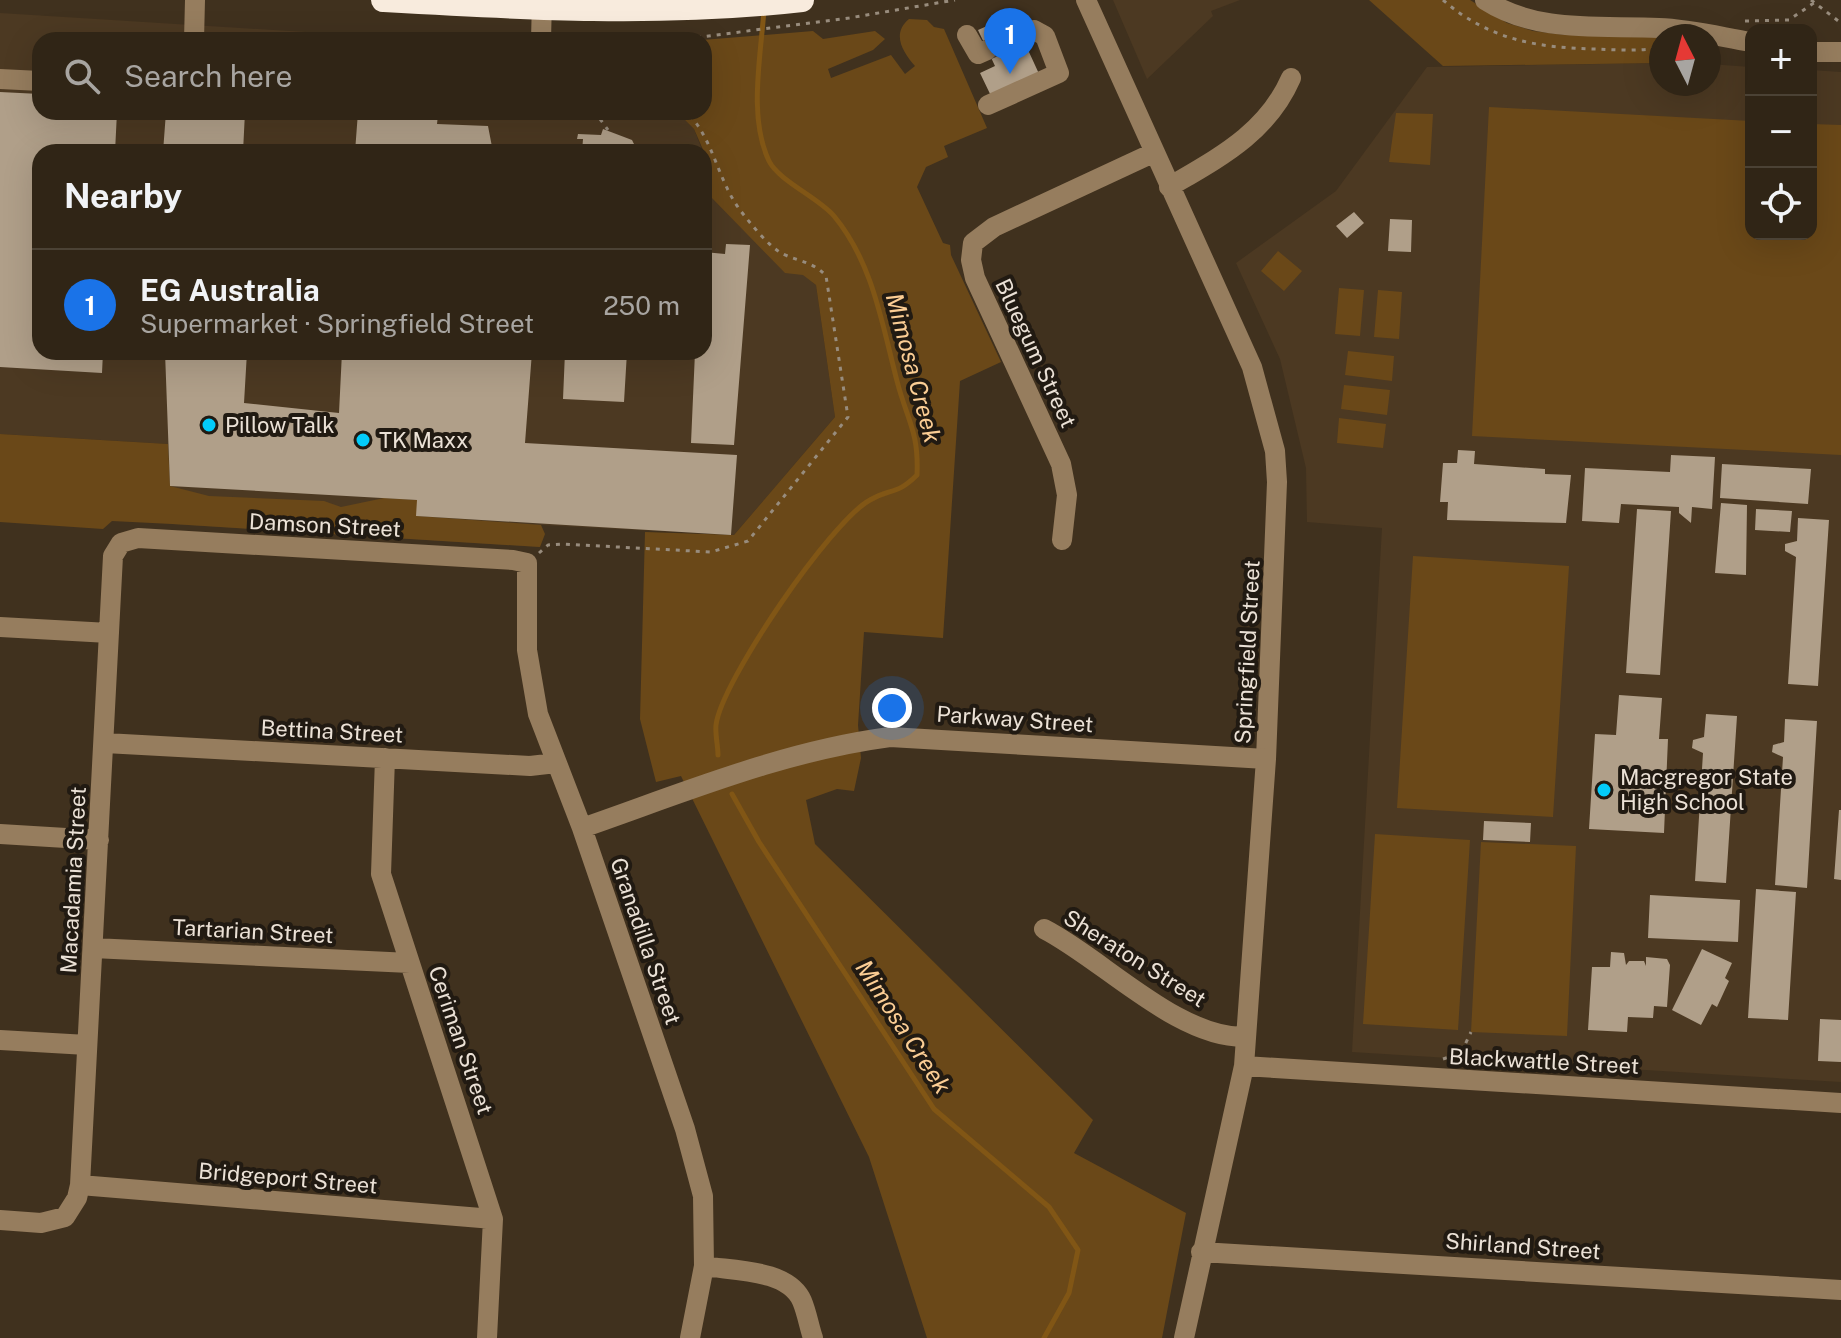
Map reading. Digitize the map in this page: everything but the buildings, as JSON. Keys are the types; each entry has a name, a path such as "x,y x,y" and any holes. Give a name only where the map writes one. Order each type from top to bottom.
{"highway":[{"path":"383,0 542,4 606,11 740,6 800,0"}],"street":[{"path":"194,32 195,0"},
{"name":"Springfield Street","path":"1086,0 1252,367 1275,451 1278,515 1266,759 1244,1066 1184,1338"},
{"path":"1485,0 1534,21 1665,28 1745,41"},
{"path":"541,32 542,4"},
{"path":"988,105 1059,73 1045,36 1034,30 1021,35"},
{"path":"967,35 978,54 987,50"},
{"path":"1817,52 1841,52"},
{"path":"1169,187 1259,128 1280,104 1291,78"},
{"path":"0,79 32,81"},
{"name":"Bluegum Street","path":"1062,540 1067,495 1061,464 975,278 971,260 973,243 994,227 1153,153"},
{"name":"Damson Street","path":"121,543 138,538 527,563"},
{"name":"Macadamia Street","path":"0,1220 41,1223 65,1217 77,1198 80,1185 113,556 121,543"},
{"name":"Granadilla Street","path":"527,563 530,677 538,714 582,828 685,1129 703,1196 704,1266 690,1338"},
{"path":"0,627 109,633"},
{"name":"Parkway Street","path":"582,828 767,764 849,742 890,737 1266,759"},
{"name":"Bettina Street","path":"105,743 530,766 556,763"},
{"name":"Ceriman Street","path":"385,758 381,874 493,1219 487,1338"},
{"path":"0,834 99,840"},
{"name":"Sheraton Street","path":"1044,929 1071,943 1132,989 1205,1030 1246,1037"},
{"name":"Tartarian Street","path":"93,948 410,963"},
{"path":"0,1040 87,1045"},
{"name":"Blackwattle Street","path":"1244,1066 1841,1103"},
{"name":"Bridgeport Street","path":"80,1185 493,1219"},
{"name":"Shirland Street","path":"1201,1252 1841,1290"},
{"path":"704,1266 770,1276 793,1288 801,1300 813,1338"}],"path":[{"path":"712,34 795,26 955,0"},
{"path":"1735,20 1789,20 1815,1 1841,23"},
{"path":"601,120 608,130"},
{"path":"693,120 710,144"},
{"path":"527,563 548,545 711,552 748,541 848,417 826,276 816,265 781,253 740,211 723,183 712,150"},
{"path":"1440,1078 1443,1059 1461,1053 1471,1032"}],"shaded area":[{"path":"1113,0 1240,0 1211,11 1213,16 1147,79"},
{"path":"1369,0 1470,0 1507,23 1533,31 1565,35 1649,36 1649,63 1443,66"},
{"path":"0,13 305,32 32,32 32,120 685,120 694,129 700,144 32,144 32,360 712,360 712,198 816,285 835,417 734,535 541,525 540,547 172,524 168,444 0,434"},
{"path":"909,19 927,20 934,27 944,29 987,128 944,146 948,157 926,167 917,187 943,243 950,245 951,255 1001,362 960,381 943,638 864,632 858,725 861,758 854,791 837,789 806,800 815,844 1093,1120 1074,1153 1186,1213 1162,1338 927,1338 869,1157 681,776 656,782 640,719 645,532 734,535 835,417 816,285 803,275 785,273 712,198 712,144 701,144 694,129 685,120 712,120 712,39 813,31 823,39 875,31 885,39 873,50 828,69 831,78 891,55 905,74 915,66 901,43 904,25"},
{"name":"Macgregor State High School","path":"1649,63 1649,96 1721,96 1721,65 1745,67 1745,240 1817,240 1817,70 1841,72 1841,1082 1352,1052 1382,528 1307,522 1306,468 1280,359 1236,263 1336,191 1427,67"},
{"path":"1489,107 1745,121 1745,240 1817,240 1817,124 1841,125 1841,455 1472,436"},
{"path":"1396,113 1433,114 1430,165 1389,162"},
{"path":"1278,251 1302,271 1284,291 1261,271"},
{"path":"1339,288 1364,290 1360,336 1335,334"},
{"path":"1378,290 1402,292 1399,339 1374,337"},
{"path":"1348,351 1394,356 1392,381 1345,375"},
{"path":"1344,385 1390,390 1387,415 1341,409"},
{"path":"1339,418 1386,424 1383,448 1337,443"},
{"path":"0,434 168,444 170,486 209,496 324,501 341,507 384,498 417,500 417,516 541,525 545,534 540,547 112,521 103,529 0,522"},
{"path":"1413,556 1569,566 1553,817 1397,808"},
{"path":"1375,834 1470,840 1458,1030 1363,1024"},
{"path":"1481,842 1576,846 1567,1036 1471,1032"}],"waterway":[{"name":"Mimosa Creek","path":"718,755 716,725 722,704 780,604 852,514 870,500 899,489 917,475 914,436 881,316 858,254 834,216 774,168 763,144 757,106 764,9"},
{"name":"Mimosa Creek","path":"732,794 759,842 934,1109 1049,1207 1078,1250 1069,1293 1044,1338"}],"tunnel":[{"path":"987,50 1021,35"}],"place":[{"name":"EG Australia","path":"1010,74"},
{"name":"Pillow Talk","path":"209,425"},
{"name":"TK Maxx","path":"363,440"},
{"name":"Macgregor State High School","path":"1604,790"}]}
